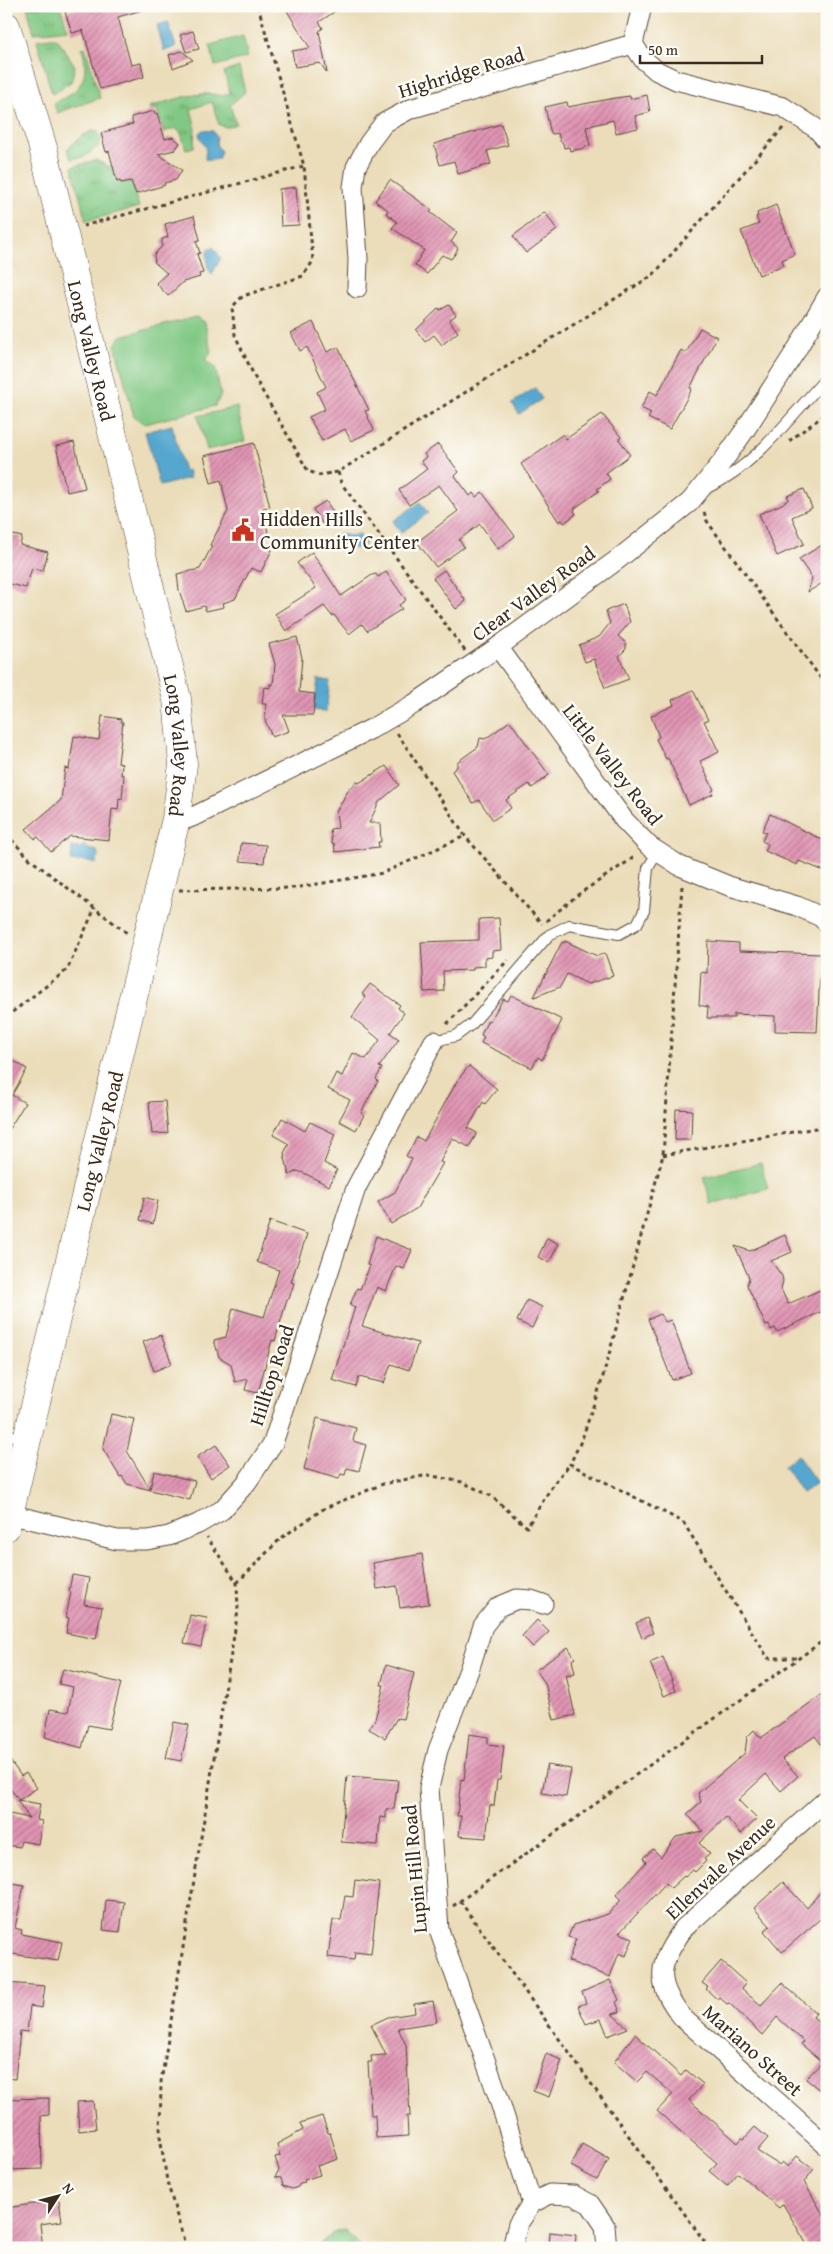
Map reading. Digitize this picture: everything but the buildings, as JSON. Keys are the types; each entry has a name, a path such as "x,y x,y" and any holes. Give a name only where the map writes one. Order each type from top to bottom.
{"street":[{"path":"642,6 633,44 643,59 657,71 676,80 783,107 818,130 827,141"},
{"name":"Long Valley Road","path":"6,26 43,148 177,699 182,764 176,819 159,888 16,1436 8,1520"},
{"name":"Highridge Road","path":"358,288 353,187 356,167 369,143 384,123 410,109 633,44"},
{"name":"Clear Valley Road","path":"176,819 187,819 197,816 370,729 414,704 498,647 617,560 690,502 700,498 797,348 827,297"},
{"name":"Little Valley Road","path":"498,647 624,820 654,858 680,866 729,886 798,906 821,917 827,923"},
{"name":"Hilltop Road","path":"8,1520 117,1540 147,1540 169,1536 198,1524 222,1510 247,1482 273,1443 356,1188 434,1041"},
{"name":"Lupin Hill Road","path":"532,2203 498,2096 439,1930 430,1788 438,1750 469,1670 483,1626 498,1607 517,1599 531,1600 543,1604"},
{"name":"Ellenvale Avenue","path":"661,1978 668,1950 684,1928 827,1800"},
{"name":"Mariano Street","path":"661,1978 669,2000 684,2019 827,2146"},
{"path":"512,2248 518,2224 532,2203 550,2194 574,2195 590,2204 606,2226 607,2248"}],"lane":[{"path":"700,498 736,472 770,440 827,377"},
{"path":"434,1041 456,1036 472,1024 549,935 569,926 619,934 637,924 644,910 648,868 654,858"}],"path":[{"path":"258,6 304,166 313,261 303,276 244,296 232,307 235,335 256,380 308,471 319,475 338,472 653,275 796,114"},
{"path":"80,227 304,166"},
{"path":"338,472 341,483 475,663"},
{"path":"700,498 707,521 827,687"},
{"path":"395,730 465,836 542,924"},
{"path":"6,834 31,860 130,936 133,926"},
{"path":"159,888 174,890 294,888 383,873 465,836"},
{"path":"634,849 654,858"},
{"path":"237,1582 280,1538 325,1508 383,1484 428,1474 462,1482 491,1496 527,1527 554,1483 570,1464 582,1439 602,1380 663,1155 682,882"},
{"path":"6,1017 67,970 95,908"},
{"path":"663,1155 827,1126"},
{"path":"570,1464 683,1522 768,1658 800,1658"},
{"path":"186,2248 167,2181 160,2136 161,2082 238,1611 237,1582 198,1524"},
{"path":"438,1916 827,1638"},
{"path":"460,1901 708,2248"}],"green space":[{"path":"60,6 68,29 34,33 27,7"},
{"path":"243,36 248,57 215,66 210,45"},
{"path":"56,38 59,41 75,66 71,82 52,94 37,40"},
{"path":"85,47 100,98 57,113 54,103 71,93 82,82 85,68 82,48"},
{"path":"239,67 245,92 230,105 236,124 227,127 219,125 212,102 191,109 195,125 194,147 186,149 181,133 175,128 164,132 157,109 150,111 149,107 186,97 204,94 222,96 230,93 224,72"},
{"path":"94,130 98,132 101,139 99,146 84,157 71,159 67,149 82,136"},
{"path":"96,160 107,166 113,166 121,183 131,181 139,207 86,221 72,167"},
{"path":"196,317 205,323 211,352 205,361 215,367 221,395 215,406 145,424 134,417 115,345 121,336"},
{"path":"237,407 245,441 207,450 198,416"},
{"path":"761,1163 768,1189 711,1204 704,1177"},
{"path":"345,2230 361,2248 315,2248 335,2231"}],"water":[{"path":"168,22 176,47 164,51 157,25"},
{"path":"203,130 213,131 217,138 216,144 221,152 218,159 205,159 206,148 199,133"},
{"path":"213,247 221,258 212,274 208,269 207,253 209,248"},
{"path":"535,388 542,399 519,414 512,403"},
{"path":"172,425 184,471 188,470 190,478 160,486 145,432"},
{"path":"420,502 428,513 401,533 393,521"},
{"path":"359,534 365,544 360,548 336,549 333,545 336,535 352,536"},
{"path":"318,679 330,681 326,712 314,710"},
{"path":"83,845 97,851 99,858 96,860 96,864 81,860 79,862 71,861 72,847 81,848"},
{"path":"797,1455 817,1483 802,1493 784,1466"}],"place":[{"name":"Hidden Hills Community Center","path":"243,530"}]}
